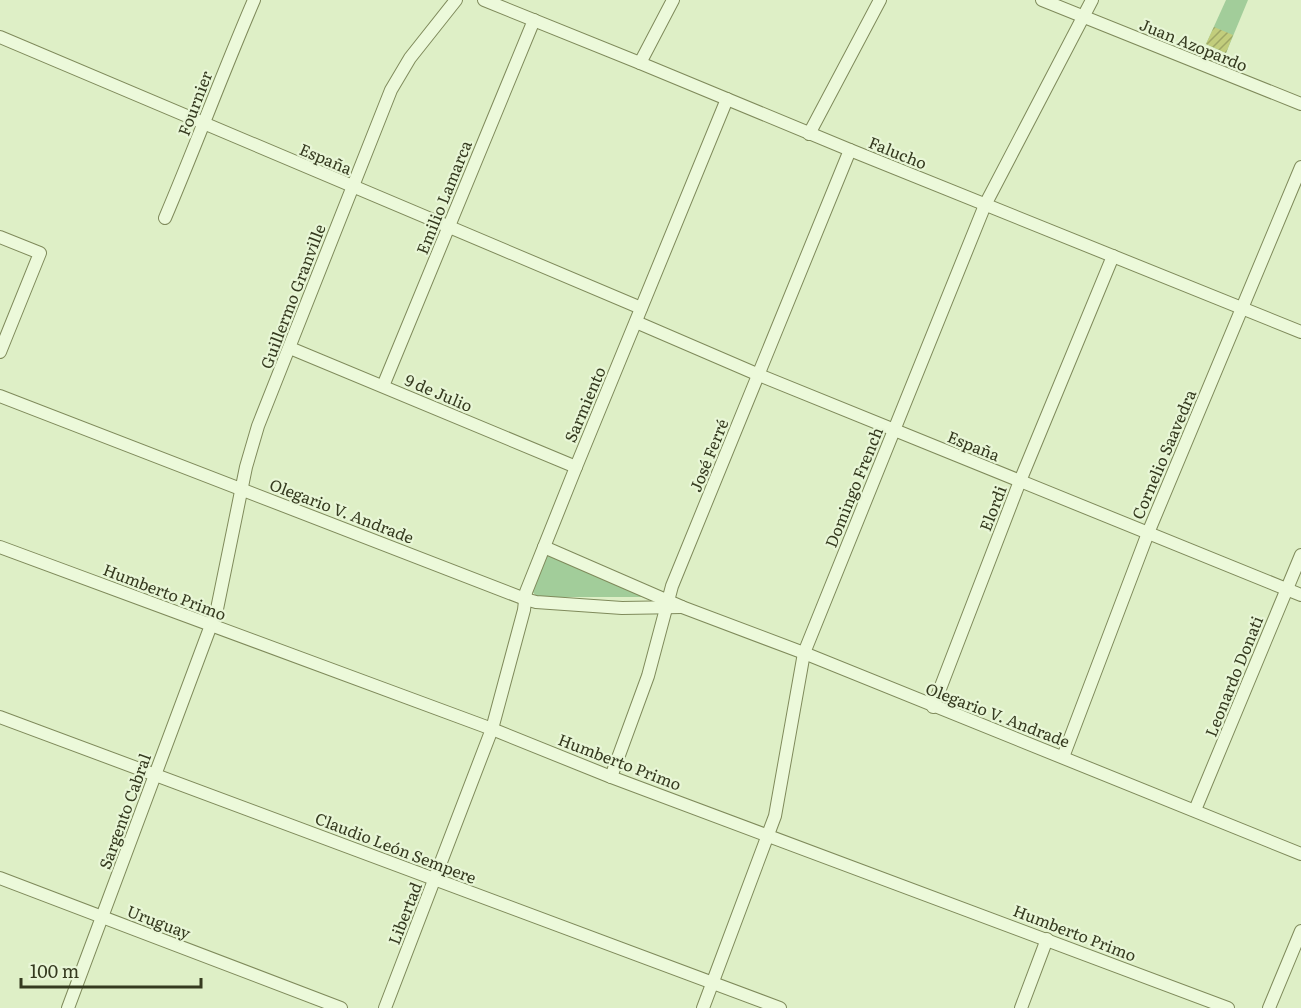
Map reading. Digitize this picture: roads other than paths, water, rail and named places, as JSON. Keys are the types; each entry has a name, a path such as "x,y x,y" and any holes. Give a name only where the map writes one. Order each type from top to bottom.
{"street":[{"name":"Fournier","path":"165,218 254,0"},
{"name":"Guillermo Granville","path":"212,626 221,596 251,447 400,73 456,0"},
{"name":"Falucho","path":"484,0 1301,332"},
{"path":"640,63 673,0"},
{"path":"809,134 880,0"},
{"name":"Juan Azopardo","path":"1042,0 1301,104"},
{"name":"Domingo French","path":"703,1008 775,816 804,653 985,204 1092,0"},
{"name":"Emilio Lamarca","path":"384,386 534,20"},
{"name":"España","path":"0,37 640,308"},
{"name":"Sarmiento","path":"492,729 525,599 544,546 727,99"},
{"name":"José Ferré","path":"611,777 648,676 666,605 850,150"},
{"name":"Cornelio Saavedra","path":"1063,758 1148,533 1301,167"},
{"path":"0,237 40,253 0,352"},
{"name":"Elordi","path":"933,707 1020,481 1113,255"},
{"name":"España","path":"636,322 759,375 1301,595"},
{"name":"9 de Julio","path":"290,348 576,467"},
{"name":"Olegario V. Andrade","path":"0,396 525,599 536,602 611,608 666,605 682,608 804,653 1301,854"},
{"name":"Olegario V. Andrade","path":"544,546 666,605"},
{"name":"Humberto Primo","path":"0,547 492,729 611,777 1228,1008"},
{"name":"Leonardo Donati","path":"1196,810 1301,555"},
{"name":"Sargento Cabral","path":"68,1008 212,626"},
{"name":"Claudio León Sempere","path":"0,717 780,1008"},
{"name":"Libertad","path":"385,1008 492,729"},
{"name":"Uruguay","path":"0,878 340,1008"},
{"path":"1269,1008 1301,931"},
{"path":"1021,1008 1047,939"}]}
